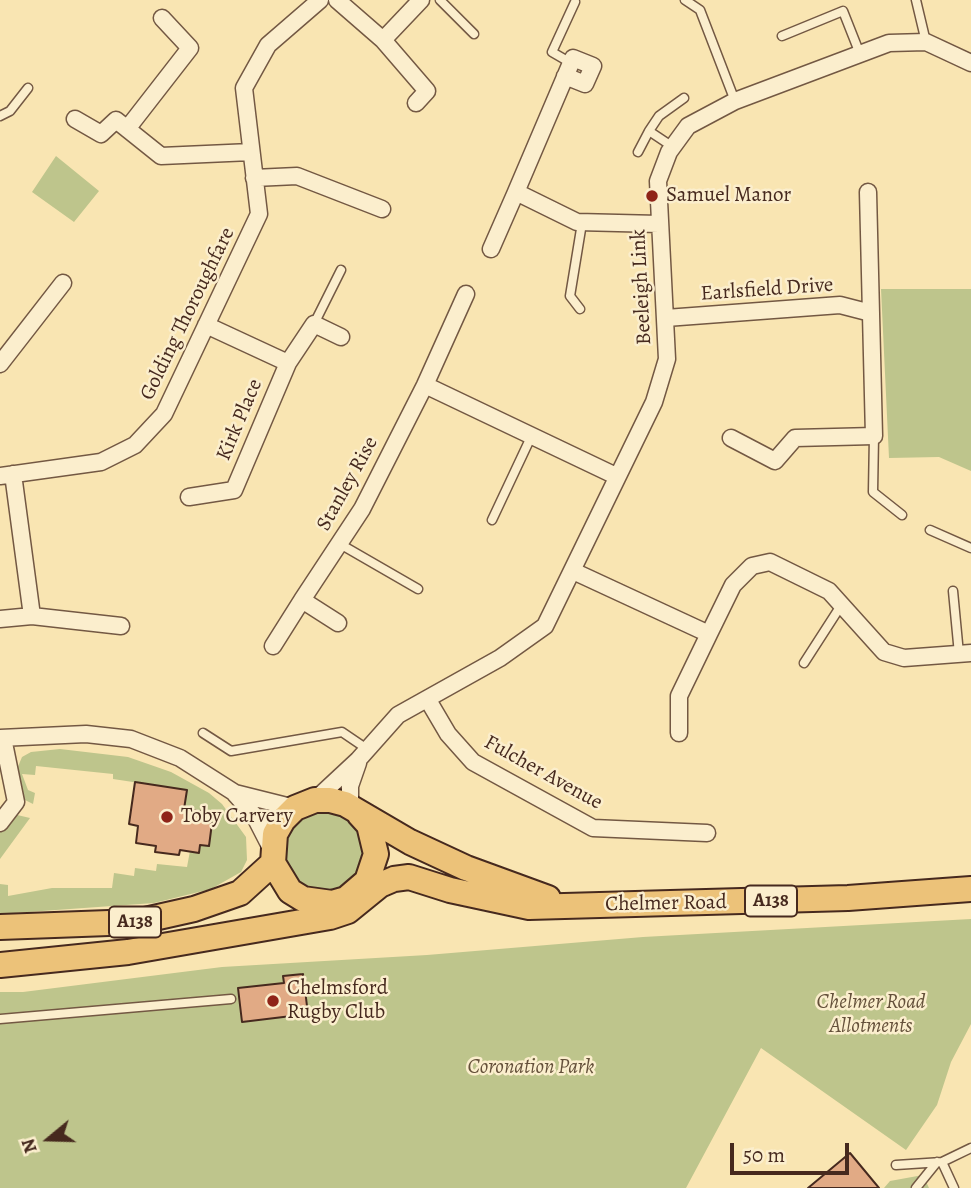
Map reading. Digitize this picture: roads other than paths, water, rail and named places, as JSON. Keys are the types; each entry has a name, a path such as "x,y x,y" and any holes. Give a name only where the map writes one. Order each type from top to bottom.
{"main road":[{"name":"Chelmer Road","path":"305,804 330,800 467,868 572,906"},
{"name":"A138","path":"0,927 136,922 194,909 240,892 272,857 283,820 305,804"},
{"path":"355,811 369,825 376,854 367,881"},
{"path":"272,857 290,891 310,901 332,903"},
{"name":"Chelmer Road","path":"214,935 245,923 332,903 352,895 381,866 413,863 497,900"},
{"name":"Chelmer Road","path":"0,965 128,952 330,917 348,911 394,878 409,877 529,907 848,898 971,889"}],"street":[{"name":"Golding Thoroughfare","path":"6,475 101,462 135,445 164,414 259,214 244,88 268,45 320,0"},
{"path":"337,0 383,40 427,91 416,103"},
{"path":"383,40 421,0"},
{"path":"127,129 190,48 162,18"},
{"name":"Beeleigh Link","path":"305,804 363,755 398,715 500,658 545,626 654,402 667,359 658,181 673,147 688,126 735,101 889,43 926,42 971,63"},
{"path":"491,249 568,69"},
{"path":"75,119 101,134 116,120 160,156 251,152"},
{"path":"254,178 297,176 382,209"},
{"path":"516,192 582,222 659,224"},
{"path":"731,438 775,461 795,438 874,436 868,192"},
{"path":"0,364 62,283"},
{"name":"Stanley Rise","path":"273,646 340,544 373,487 425,385 466,294"},
{"name":"Earlsfield Drive","path":"666,318 840,305 871,313"},
{"path":"314,324 341,337"},
{"name":"Kirk Place","path":"189,497 234,490 288,363 314,324"},
{"name":"Kirk Place","path":"206,325 288,363"},
{"path":"425,385 617,477"},
{"path":"6,475 32,616"},
{"path":"679,733 679,696 733,585 752,566 770,562 829,591 884,652 904,658 965,653"},
{"path":"573,571 709,634"},
{"path":"302,600 338,623"},
{"path":"0,619 32,616 121,626"},
{"name":"Fulcher Avenue","path":"428,700 448,734 473,761 593,828 707,833"},
{"path":"0,823 16,803 1,738 86,734 131,739 180,758 235,793 254,816 272,857"},
{"name":"Beeleigh Link","path":"355,811 350,786 363,755"},
{"path":"235,793 305,804"}],"lane":[{"path":"440,0 474,34"},
{"path":"685,0 700,10 735,101"},
{"path":"916,0 926,42"},
{"path":"568,69 552,51 575,2"},
{"path":"782,36 843,11 860,54"},
{"path":"0,116 10,111 28,88"},
{"path":"638,152 659,116 684,98"},
{"path":"649,131 673,147"},
{"path":"580,309 570,296 582,222"},
{"path":"314,324 341,270"},
{"path":"874,436 873,492 902,515"},
{"path":"492,520 531,437"},
{"path":"930,530 971,548"},
{"path":"340,544 418,589"},
{"path":"953,591 965,653"},
{"path":"804,663 842,604"},
{"path":"203,733 231,751 342,732 363,755"},
{"path":"0,1019 231,999"},
{"path":"896,1165 939,1162 971,1148"},
{"path":"916,1188 939,1162"},
{"path":"939,1162 954,1188"}],"place":[{"name":"Samuel Manor","path":"652,196"},
{"name":"Toby Carvery","path":"167,817"},
{"name":"Chelmsford Rugby Club","path":"273,1001"}],"park label":[{"name":"Chelmer Road Allotments","path":"871,1015"},
{"name":"Coronation Park","path":"531,1068"}]}
